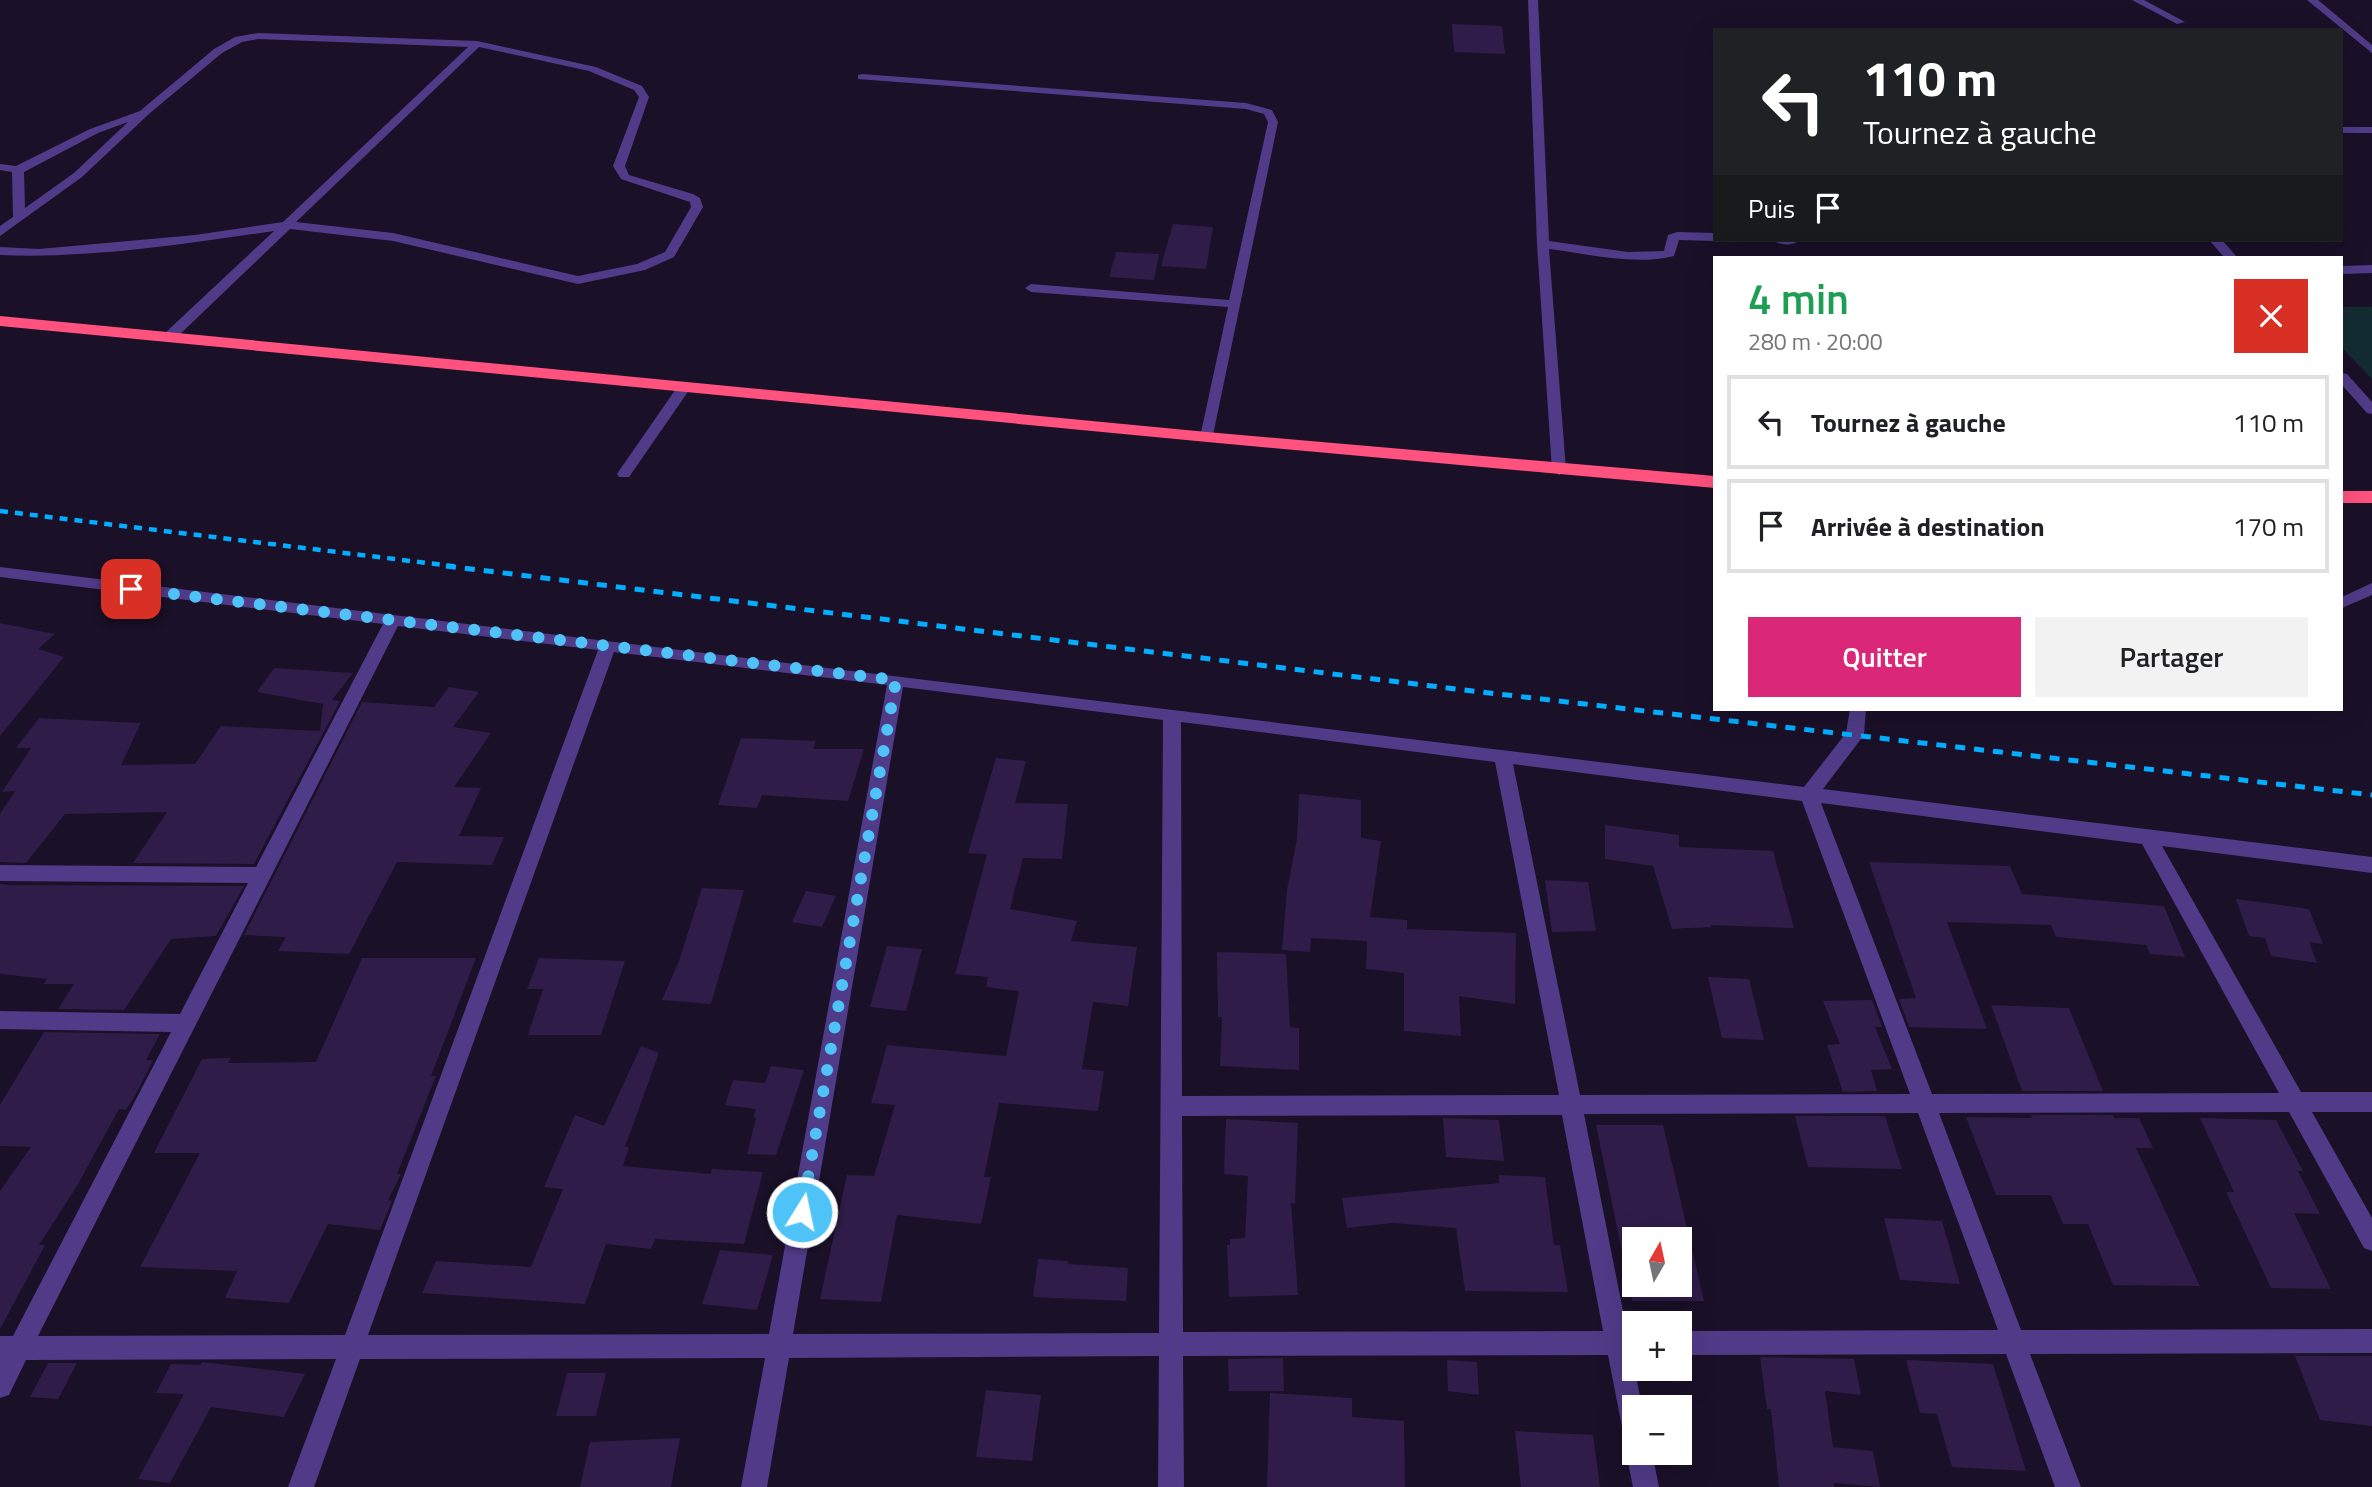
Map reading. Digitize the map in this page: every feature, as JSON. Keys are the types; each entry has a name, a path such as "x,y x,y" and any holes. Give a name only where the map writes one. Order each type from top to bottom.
{"highway":[{"path":"0,321 1207,437 1713,482"},
{"path":"2343,497 2372,497"}],"street":[{"path":"1533,0 1543,244 1559,470"},
{"path":"2137,0 2180,22"},
{"path":"2312,0 2372,50"},
{"path":"0,232 78,175 146,111 218,51 239,39 258,36 346,37 477,44 592,69 638,88 644,97 619,166 625,177 689,195 696,200 697,207 670,254 641,267 578,279 393,237 288,225 195,239 52,252 0,251"},
{"path":"170,336 477,44"},
{"path":"862,77 1245,106 1268,112 1273,121 1207,437"},
{"path":"0,167 18,170 94,131 146,111"},
{"path":"2343,130 2372,130"},
{"path":"18,170 19,216"},
{"path":"1543,244 1665,256 1670,253 1672,238 1713,237"},
{"path":"2217,242 2230,256"},
{"path":"2343,270 2372,269"},
{"path":"1031,288 1233,304"},
{"path":"2343,378 2372,410"},
{"path":"624,474 685,386"},
{"path":"0,572 896,680 1172,717 2372,865"},
{"path":"2343,602 2372,588"},
{"path":"0,1386 10,1348 186,1023 393,620"},
{"path":"301,1487 608,646"},
{"path":"754,1487 896,680"},
{"path":"1810,794 1855,735 1858,711"},
{"path":"1171,1487 1172,717"},
{"path":"1503,756 1571,1104 1622,1326"},
{"path":"1810,794 2068,1487"},
{"path":"2147,836 2372,1240"},
{"path":"0,873 262,875"},
{"path":"0,1020 186,1023"},
{"path":"1172,1106 2372,1102"},
{"path":"1692,1343 2372,1341"},
{"path":"10,1348 1622,1343"},
{"path":"1642,1465 1646,1487"}],"green space":[{"path":"2343,307 2372,307 2372,379 2343,349"}],"building":[{"path":"1452,24 1502,26 1505,54 1454,52"},
{"path":"1173,224 1213,227 1206,269 1161,266"},
{"path":"1116,252 1159,254 1154,280 1109,277"},
{"path":"0,623 55,634 38,649 64,657 0,736"},
{"path":"274,668 353,673 332,700 340,701 254,864 133,863 167,812 65,814 26,863 0,862 0,814 15,791 2,792 31,748 16,748 39,718 141,723 121,765 195,764 221,726 320,731 323,704 257,692"},
{"path":"449,687 479,692 453,727 491,733 454,787 481,788 459,836 504,837 492,865 397,862 349,954 278,951 286,937 244,935 362,702 434,707"},
{"path":"741,738 816,741 813,749 864,749 848,801 762,795 757,808 718,805"},
{"path":"996,758 1026,761 1015,803 1068,804 1062,859 1023,858 1010,909 1077,921 1071,941 1137,947 1128,1006 1093,1002 1082,1069 1104,1071 1098,1111 999,1103 984,1177 991,1177 981,1224 897,1215 881,1302 820,1299 847,1175 874,1176 895,1105 871,1103 887,1045 1006,1056 1019,991 986,987 988,977 955,974 987,854 968,853"},
{"path":"1299,794 1361,800 1361,838 1381,841 1370,917 1407,920 1407,929 1516,933 1515,1004 1459,996 1461,1036 1404,1031 1404,973 1366,969 1367,941 1311,938 1310,952 1282,950 1287,890 1297,839"},
{"path":"1605,825 1679,835 1679,847 1773,851 1794,928 1711,925 1672,929 1653,866 1605,859"},
{"path":"1869,862 2010,866 2022,894 2164,906 2185,957 2150,954 2146,945 2056,937 2051,925 1947,922 1987,1029 1909,1027 1899,999 1916,998"},
{"path":"1545,880 1588,882 1596,931 1552,932"},
{"path":"0,884 244,886 216,936 171,939 124,1010 58,1009 74,984 44,984 47,979 0,974"},
{"path":"702,888 744,890 711,1004 662,1000 679,961"},
{"path":"806,891 836,896 822,927 792,922"},
{"path":"2236,899 2309,909 2323,944 2309,942 2317,963 2271,956 2265,938 2249,936"},
{"path":"887,946 922,949 906,1011 870,1007"},
{"path":"1217,952 1286,954 1290,1027 1299,1028 1299,1070 1220,1066 1222,1017 1218,1017"},
{"path":"362,958 476,958 431,1076 436,1076 397,1174 401,1174 388,1200 392,1201 380,1230 328,1224 289,1303 225,1298 237,1271 140,1267 200,1153 154,1153 202,1059 231,1058 228,1063 316,1062"},
{"path":"539,958 625,961 601,1035 528,1035 543,989 527,989"},
{"path":"1708,977 1749,979 1764,1040 1722,1038"},
{"path":"1872,1000 1882,1027 1875,1027 1892,1069 1871,1070 1877,1091 1843,1092 1827,1045 1840,1044 1823,1001"},
{"path":"1991,1005 2069,1008 2103,1091 2022,1091"},
{"path":"44,1032 160,1034 146,1060 153,1060 135,1096 126,1110 119,1109 77,1186 39,1245 45,1245 0,1329 0,1191 31,1147 0,1146 0,1105"},
{"path":"641,1046 659,1053 625,1147 629,1147 623,1166 711,1174 712,1169 763,1172 744,1244 655,1239 651,1249 606,1244 585,1304 422,1293 436,1261 530,1267 563,1189 544,1187 575,1115 604,1126"},
{"path":"771,1066 804,1070 776,1155 747,1154 756,1109 725,1105 733,1080 765,1083"},
{"path":"2031,1115 2113,1115 2114,1118 2139,1118 2153,1148 2136,1148 2200,1286 2113,1285 2088,1224 2063,1224 2051,1195 1996,1195 1966,1117 2032,1118"},
{"path":"1795,1116 1885,1116 1902,1169 1808,1167"},
{"path":"1443,1118 1499,1120 1504,1161 1446,1157"},
{"path":"2200,1118 2276,1120 2303,1171 2298,1171 2320,1214 2294,1213 2331,1289 2271,1288 2226,1192 2234,1192"},
{"path":"1226,1119 1298,1123 1295,1204 1291,1203 1298,1295 1229,1297 1227,1245 1230,1245 1230,1239 1245,1238 1248,1176 1224,1174"},
{"path":"1596,1125 1663,1125 1687,1227 1622,1227 1622,1252"},
{"path":"1499,1175 1545,1177 1554,1245 1560,1245 1568,1292 1465,1291 1456,1228 1392,1223 1347,1228 1342,1198 1499,1183"},
{"path":"1884,1218 1942,1221 1960,1284 1900,1280"},
{"path":"1692,1249 1704,1301 1632,1301 1631,1297 1692,1297"},
{"path":"720,1250 773,1255 757,1310 702,1304"},
{"path":"1038,1259 1128,1268 1126,1301 1033,1297"},
{"path":"2295,1356 2372,1356 2372,1426 2320,1420"},
{"path":"1760,1357 1854,1359 1861,1395 1825,1391 1833,1447 1873,1451 1880,1487 1834,1483 1834,1487 1779,1487 1771,1409 1767,1409"},
{"path":"1283,1358 1284,1391 1229,1391 1228,1359"},
{"path":"1447,1360 1477,1362 1479,1395 1448,1391"},
{"path":"1906,1360 1993,1364 2026,1471 1952,1467 1937,1414 1920,1413"},
{"path":"202,1362 305,1374 284,1417 211,1407 170,1483 138,1479 184,1394 156,1393 171,1364 200,1365"},
{"path":"48,1363 77,1363 58,1399 30,1397"},
{"path":"567,1373 606,1373 596,1416 556,1416"},
{"path":"986,1390 1041,1395 1032,1461 976,1457"},
{"path":"1270,1393 1352,1398 1352,1417 1404,1421 1405,1487 1267,1487"},
{"path":"1515,1431 1593,1435 1600,1487 1521,1487"},
{"path":"680,1438 671,1487 580,1487 590,1442"}],"railway":[{"path":"0,511 460,567"},
{"path":"446,566 1481,692 2372,795"}],"route":[{"path":"131,589 896,680 802,1212"}]}
